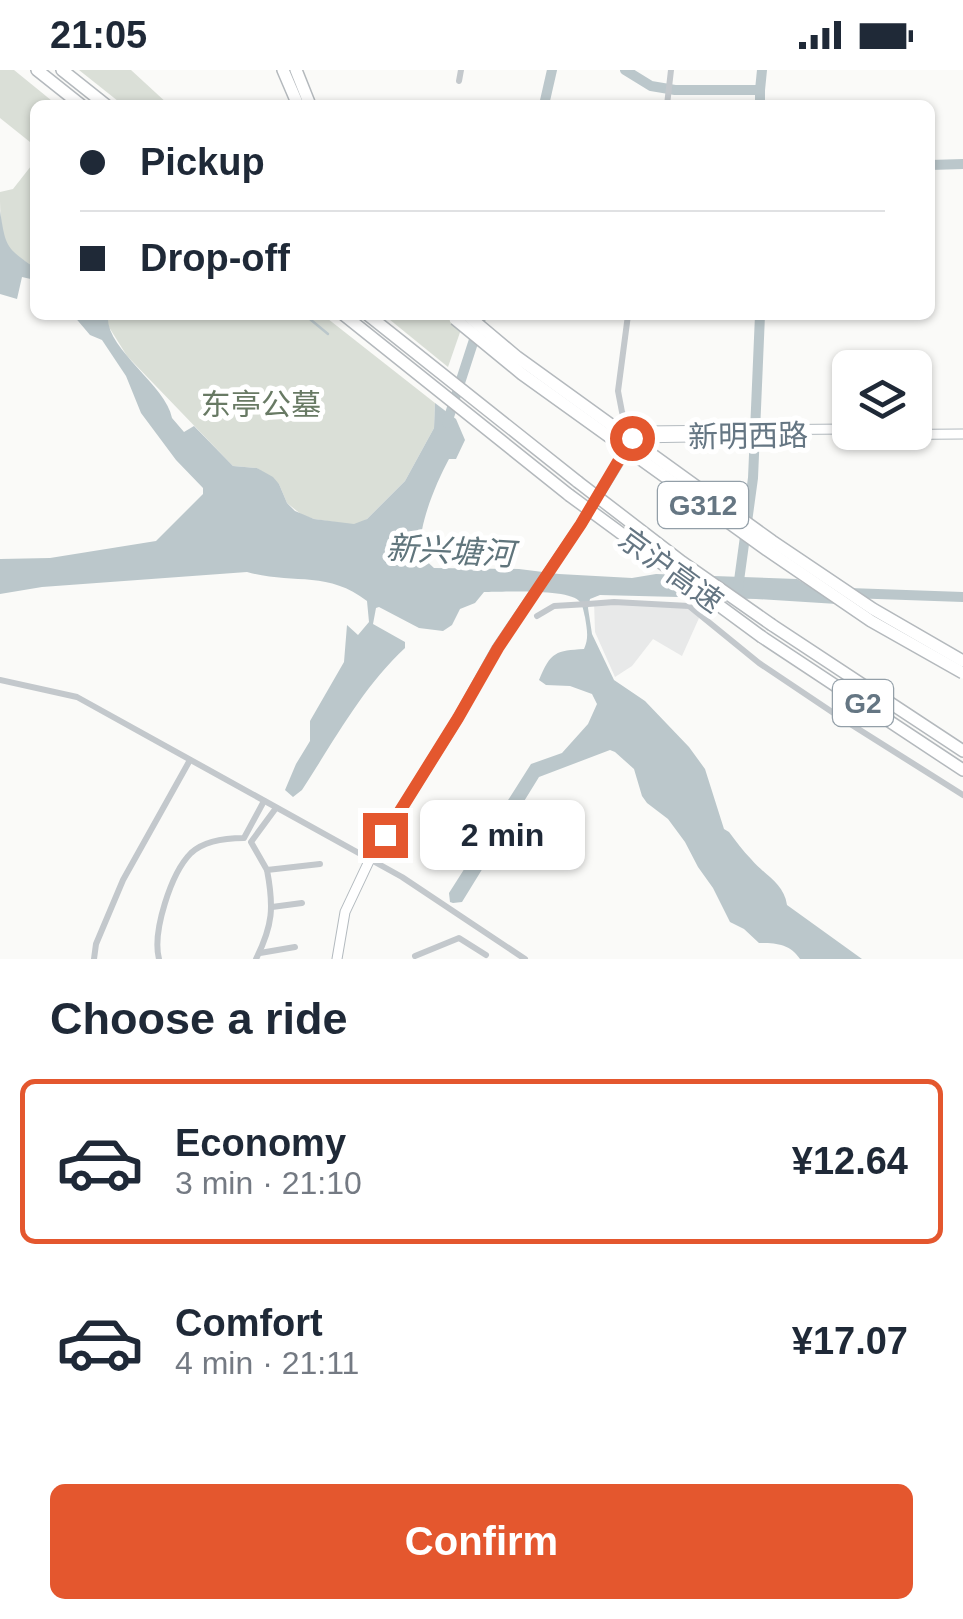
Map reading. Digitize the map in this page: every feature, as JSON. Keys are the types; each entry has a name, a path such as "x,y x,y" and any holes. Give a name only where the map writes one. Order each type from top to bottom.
{"highway":[{"path":"37,70 75,100"},
{"path":"62,70 100,100"},
{"path":"283,70 296,100"},
{"path":"296,70 308,100"},
{"name":"京沪高速","path":"350,320 569,495 762,637 963,770"},
{"name":"京沪高速","path":"374,320 682,562 963,751"},
{"name":"G312","path":"460,320 522,374 767,550 871,621 963,674"},
{"name":"G312","path":"461,320 772,541 873,609 963,662"}],"street":[{"path":"459,81 462,70"},
{"path":"667,100 671,72"},
{"path":"337,959 345,912 370,859 528,599 581,524 632,438 618,391 627,320"},
{"name":"新明西路","path":"632,438 644,431 832,428"},
{"name":"新明西路","path":"932,429 963,431"},
{"name":"新明西路","path":"632,438 963,431"},
{"path":"537,616 554,606 689,606 774,672 963,795"},
{"path":"0,680 77,697 402,877 521,958"},
{"path":"94,959 96,944 123,880 190,760"},
{"path":"159,959 159,924 180,868 207,842 244,838 264,801"},
{"path":"258,956 270,927 272,907 267,870 251,842 276,808"},
{"path":"267,870 320,864"},
{"path":"272,907 302,903"},
{"path":"415,956 459,938 486,955 476,959"},
{"path":"258,956 295,947"}],"shaded area":[{"path":"0,211 8,245 30,264 30,279 22,277 17,299 0,294"},
{"path":"77,320 108,320 115,340 159,393 184,432 194,426 233,466 257,468 273,477 287,503 314,519 354,524 367,519 405,481 434,428 435,403 456,419 465,440 456,459 449,459 425,519 420,555 434,568 519,569 632,578 656,574 797,579 837,604 600,595 590,599 588,608 592,634 614,680 645,701 689,747 705,769 724,829 778,885 787,905 862,959 800,959 782,945 759,943 730,922 685,842 668,819 642,796 634,769 610,750 539,777 462,902 450,902 449,893 531,764 562,753 588,724 597,704 592,694 570,686 546,685 539,680 556,654 584,649 585,617 581,603 574,598 535,592 484,592 475,603 460,609 452,625 443,631 419,628 376,608 373,624 405,642 405,648 362,698 302,790 293,797 285,790 310,741 310,721 344,662 347,625 358,635 369,622 367,601 338,585 247,572 42,587 0,594 0,559 50,558 156,541 203,494 203,488 141,413 126,376 102,340 90,335"},
{"path":"594,601 691,604 699,618 682,656 653,639 632,666 615,677 595,632"}],"green space":[{"path":"0,70 14,70 51,100 30,100 30,142 0,118"},
{"path":"79,70 131,70 164,100 117,100"},
{"path":"30,167 30,265 9,248 1,221 0,192 13,189"},
{"name":"东亭公墓","path":"107,320 329,320 435,403 434,428 405,481 367,519 354,525 314,519 287,503 279,484 257,468 233,466 127,356"},
{"path":"390,320 464,320 448,367"}],"waterway":[{"path":"545,100 552,70"},
{"path":"625,70 651,86 675,90 760,90 760,100"},
{"path":"760,90 762,70"},
{"path":"935,165 963,164"},
{"path":"311,320 328,334"},
{"path":"447,423 480,320"},
{"path":"738,588 753,478 760,320"},
{"name":"新兴塘河","path":"849,593 963,597"}],"route":[{"path":"385,835 528,599 581,524 632,438"}]}
